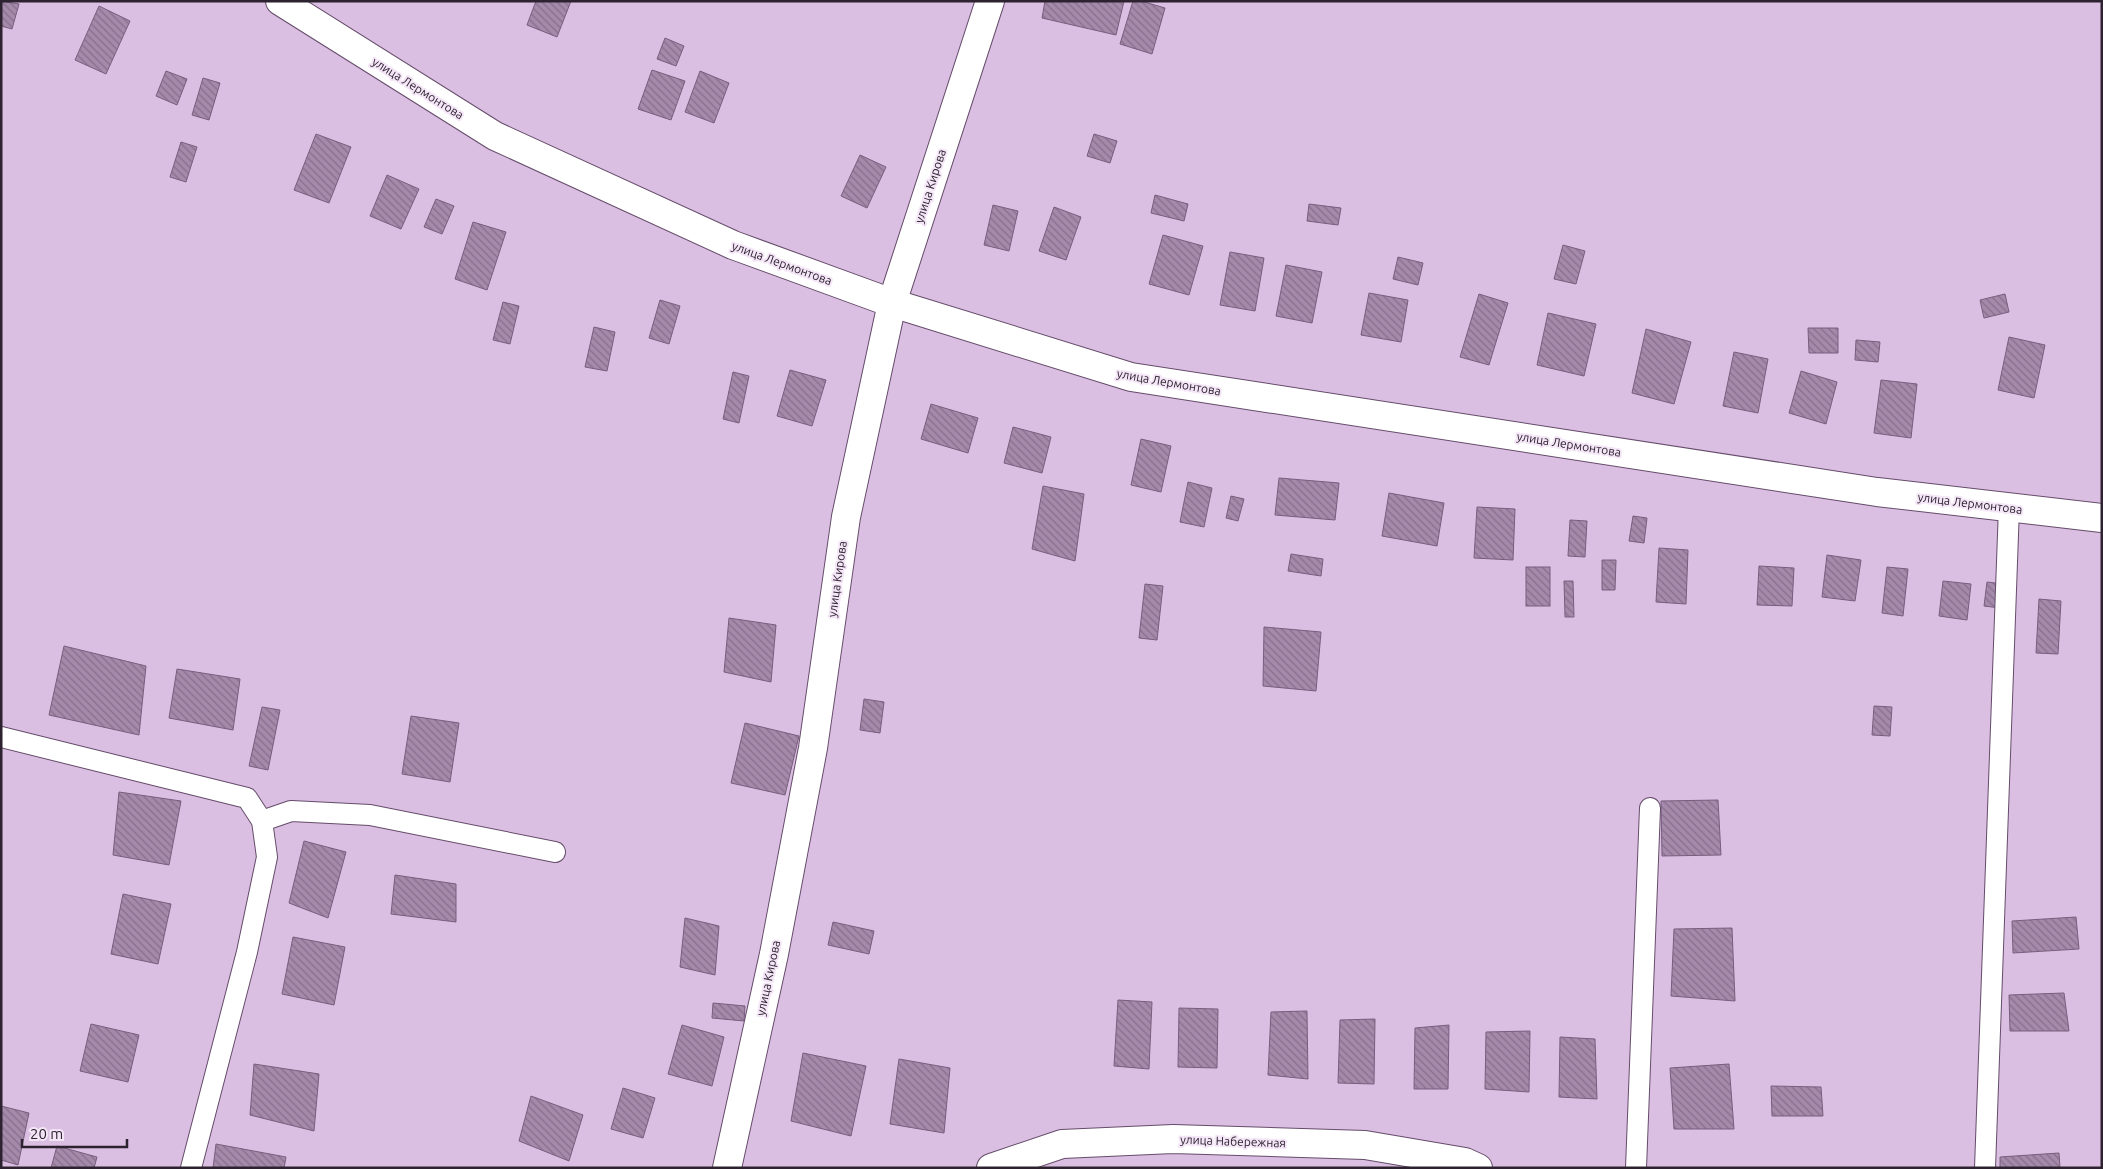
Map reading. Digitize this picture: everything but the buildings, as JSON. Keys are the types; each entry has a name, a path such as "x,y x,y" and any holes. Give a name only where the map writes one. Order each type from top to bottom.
{"street":[{"name":"улица Лермонтова","path":"280,1 494,136 733,245 892,303 1131,377 1877,492 2102,518"},
{"name":"улица Кирова","path":"727,1168 778,935 813,748 846,517 892,303 990,1"},
{"name":"улица Набережная","path":"991,1168 1062,1144 1173,1139 1365,1145 1465,1162 1478,1168"}],"lane":[{"path":"1985,1168 2008,507"},
{"path":"1,737 247,798 262,821 267,857 260,895 191,1168"},
{"path":"1636,1168 1650,808"},
{"path":"262,821 292,810 370,816 555,852"}]}
